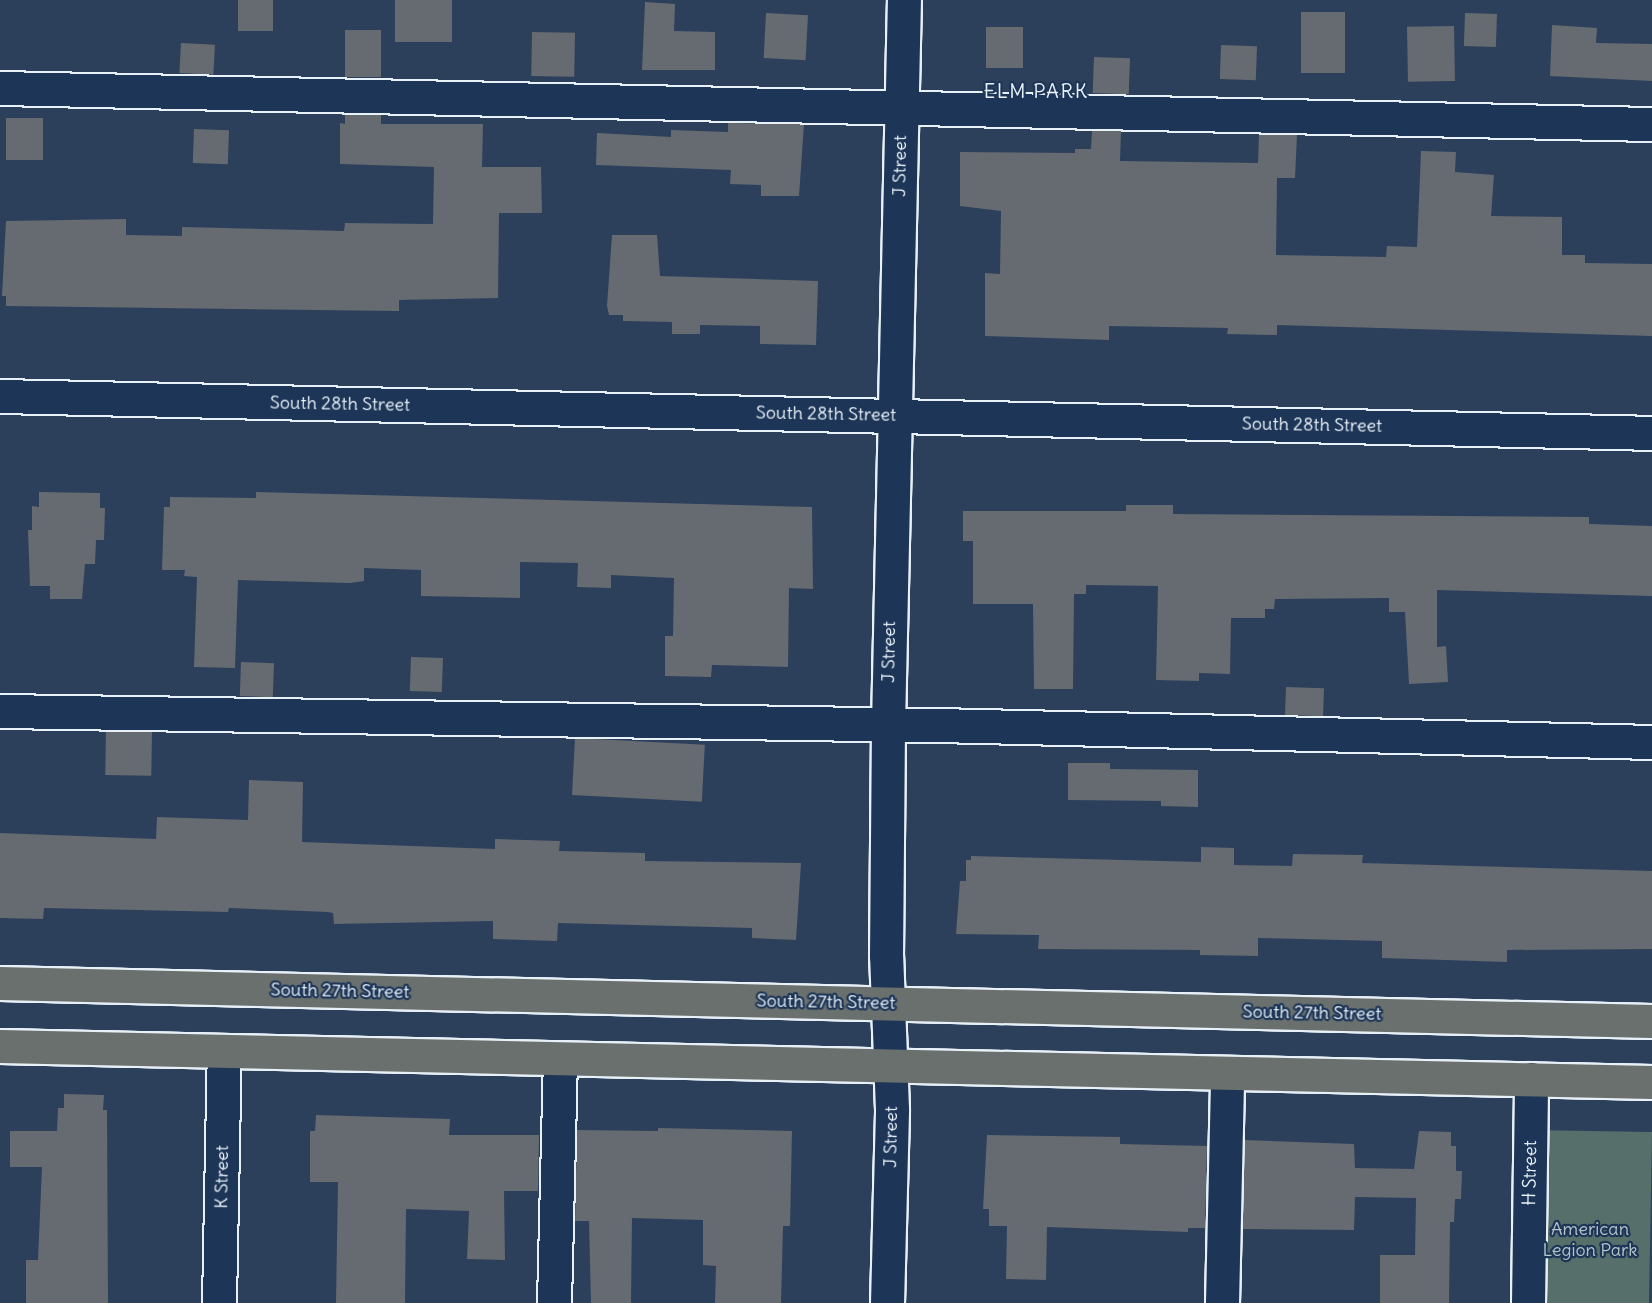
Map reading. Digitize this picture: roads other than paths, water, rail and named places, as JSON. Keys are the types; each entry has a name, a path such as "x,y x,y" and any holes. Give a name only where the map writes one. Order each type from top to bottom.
{"main road":[{"name":"South 27th Street","path":"0,983 1652,1021"},
{"path":"0,1046 1652,1082"}],"street":[{"name":"J Street","path":"887,1303 891,1066 888,1003 888,725 893,416 904,0"},
{"path":"0,88 1652,124"},
{"name":"South 28th Street","path":"0,396 1652,433"},
{"path":"0,711 888,725 1652,742"},
{"name":"K Street","path":"219,1303 224,1051"},
{"path":"554,1303 560,1059"},
{"path":"1222,1303 1227,1074"},
{"name":"H Street","path":"1528,1303 1531,1079"}],"district":[{"name":"ELM PARK","path":"1036,90"}],"park label":[{"name":"American Legion Park","path":"1590,1240"}]}
